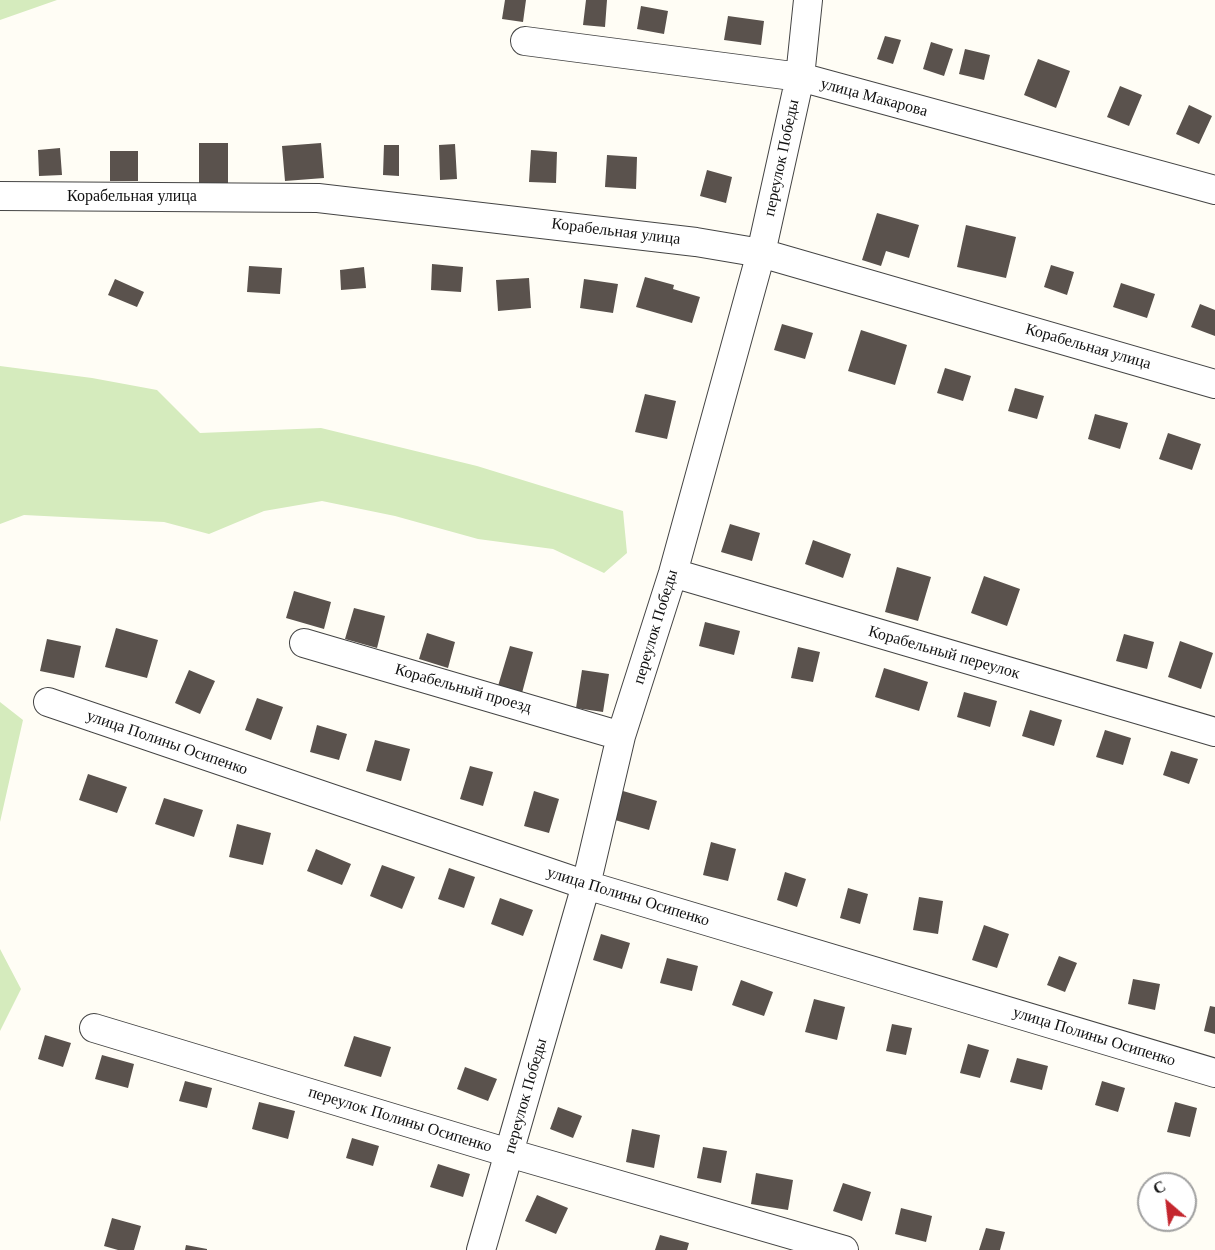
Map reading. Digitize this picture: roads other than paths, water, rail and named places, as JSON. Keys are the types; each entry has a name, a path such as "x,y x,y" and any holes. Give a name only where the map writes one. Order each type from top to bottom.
{"street":[{"name":"переулок Победы","path":"481,1250 586,885 621,736 673,573 761,254 800,78 808,0"},
{"name":"улица Макарова","path":"525,41 800,78 1215,190"},
{"name":"Корабельная улица","path":"0,196 318,198 696,242 761,254 1215,384"},
{"name":"Корабельный переулок","path":"673,573 1215,732"},
{"name":"Корабельный проезд","path":"304,643 621,736"},
{"name":"улица Полины Осипенко","path":"48,702 586,885 1215,1073"},
{"name":"переулок Полины Осипенко","path":"94,1028 509,1153 844,1250"}]}
